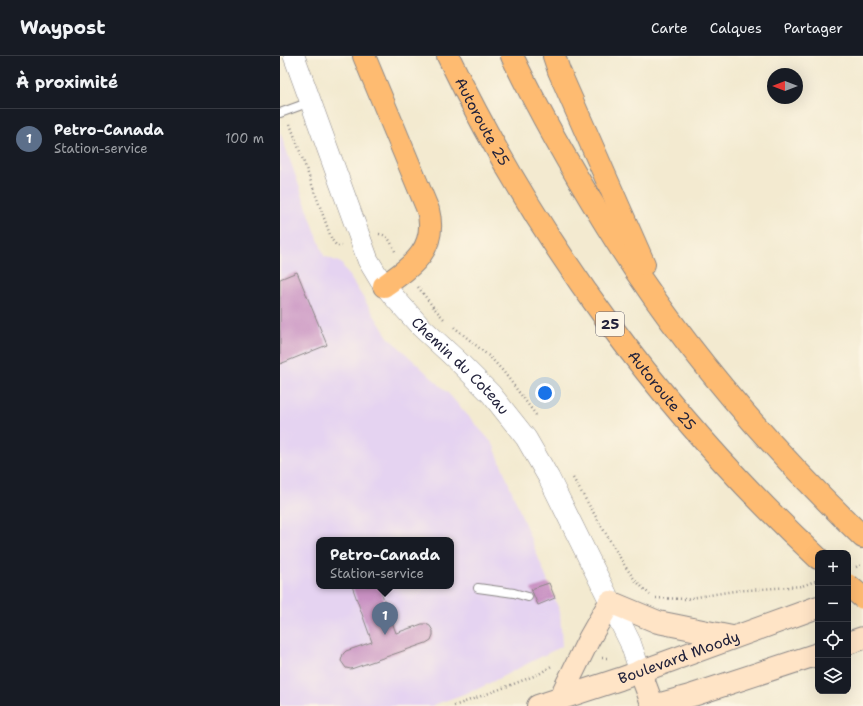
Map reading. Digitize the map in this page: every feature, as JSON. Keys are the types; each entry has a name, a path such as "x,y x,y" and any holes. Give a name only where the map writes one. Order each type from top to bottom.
{"highway":[{"path":"364,56 428,210 430,222 429,240 422,254 414,264 384,286"},
{"name":"Autoroute 25","path":"448,56 472,105 526,201 568,265 618,335 647,374 696,432 762,504 815,555"},
{"path":"512,56 555,139 602,220 665,312 733,399 760,430 812,486 863,537"},
{"path":"554,56 559,71 665,312"},
{"path":"849,586 863,598"}],"main road":[{"path":"851,596 863,592"},
{"path":"560,698 589,639 610,602 658,622 733,637"},
{"name":"Boulevard Moody","path":"538,706 815,608"},
{"path":"851,642 863,638"},
{"path":"640,671 653,706 815,655"}],"street":[{"name":"Chemin du Coteau","path":"294,56 368,260 384,286 420,326 491,394 521,433 549,478 630,642 640,671"}],"lane":[{"path":"280,114 311,102"},
{"path":"478,588 514,593 528,597"}],"path":[{"path":"292,129 332,240 337,246 344,246"},
{"path":"376,234 386,236 390,240 395,252"},
{"path":"679,599 753,589 790,588 802,586 815,581"},
{"path":"454,706 539,674 556,663"}],"shaded area":[{"path":"280,132 324,256 341,263 388,337 447,392 493,444 560,612 562,646 480,688 431,706 280,706"}],"building":[{"path":"297,272 327,345 280,364 280,279"},
{"path":"549,583 555,598 538,605 531,589"},
{"path":"353,589 380,589 396,633 422,624 430,626 433,631 431,640 426,643 351,669 346,668 341,661 343,654 346,651 372,642"}],"place":[{"name":"Petro-Canada","path":"385,635"}]}
